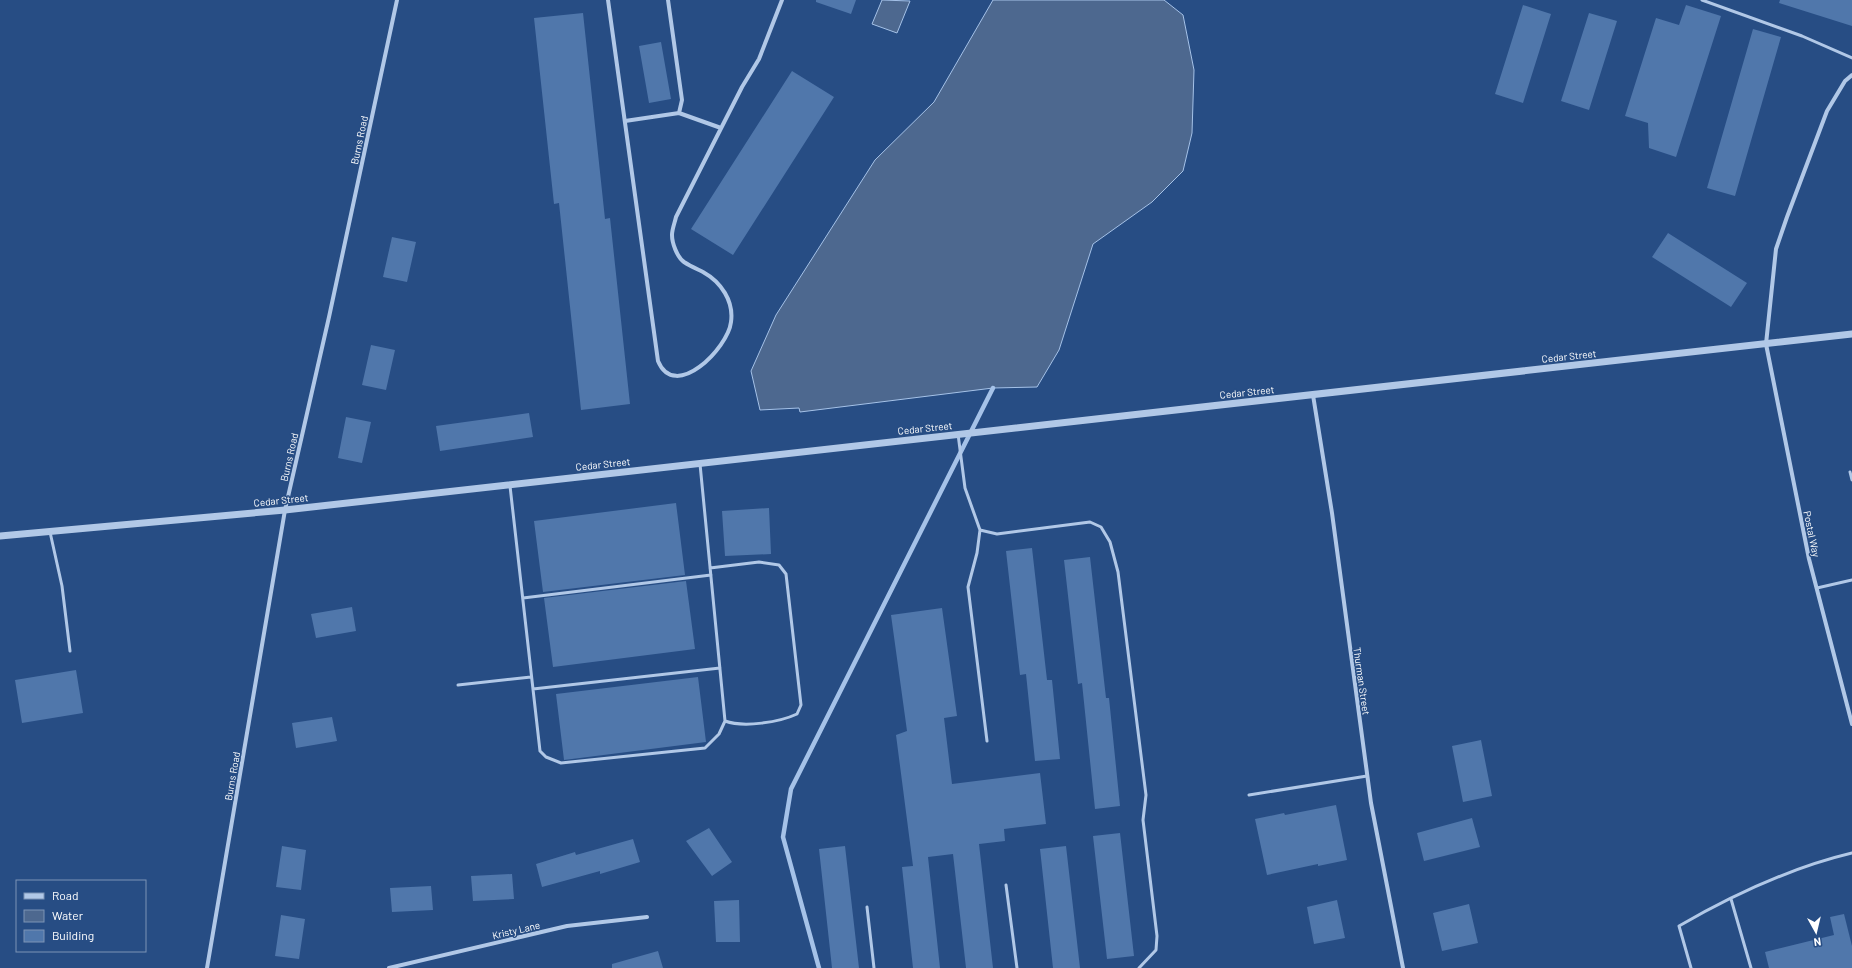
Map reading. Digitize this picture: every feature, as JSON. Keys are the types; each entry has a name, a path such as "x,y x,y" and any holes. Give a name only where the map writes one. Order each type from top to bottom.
{"street":[{"name":"Burns Road","path":"207,968 285,510 329,318 397,0"},
{"path":"608,0 658,361 662,370 669,374 678,376 689,373 710,358 725,341 731,322 731,306 724,290 716,280 684,262 676,250 672,235 676,217 721,128 759,59 782,0"},
{"path":"668,0 682,100 679,113"},
{"name":"Postal Way","path":"1852,75 1845,81 1827,111 1786,217 1776,249 1766,344 1809,559 1852,724"},
{"path":"625,121 679,113 721,128"},
{"name":"Cedar Street","path":"0,536 285,510 1852,334"},
{"name":"Thurman Street","path":"1312,395 1332,513 1371,803 1403,968"},
{"name":"Kristy Lane","path":"389,968 567,926 648,917"}],"lane":[{"path":"1702,0 1802,36 1852,58"},
{"path":"958,434 965,488 980,530 977,553 968,587 987,741"},
{"path":"510,484 540,751 546,756 561,763 705,748 719,734 725,721 700,463"},
{"path":"1850,472 1852,480"},
{"path":"980,530 997,534 1090,522 1101,527 1110,542 1118,572 1146,794 1143,820 1157,936 1156,950 1140,968"},
{"path":"50,532 62,586 70,650"},
{"path":"710,568 759,562 779,565 786,574 801,705 797,714 786,719 735,725 725,721"},
{"path":"523,598 711,575"},
{"path":"1817,588 1852,580"},
{"path":"533,688 720,668"},
{"path":"458,685 531,676"},
{"path":"1249,795 1367,776"},
{"path":"1691,968 1679,926 1762,885 1827,859 1852,853"},
{"path":"1006,885 1017,968"},
{"path":"1731,899 1751,968"},
{"path":"867,907 874,968"}],"water":[{"path":"882,0 910,1 897,33 872,24"},
{"path":"993,0 1164,0 1183,15 1194,70 1192,133 1183,171 1152,202 1093,244 1059,350 1037,387 993,388 800,412 799,408 760,410 751,371 776,315 875,160 934,102"}],"building":[{"path":"816,0 856,0 851,14 816,2"},
{"path":"1780,0 1852,0 1852,26 1779,3"},
{"path":"1523,5 1551,14 1523,103 1495,94"},
{"path":"1686,5 1721,16 1676,157 1649,148 1648,123 1625,116 1656,18 1679,25"},
{"path":"583,13 605,219 610,218 630,404 581,410 559,203 554,204 534,18"},
{"path":"1589,13 1617,21 1589,110 1561,101"},
{"path":"1753,29 1781,37 1735,196 1707,188"},
{"path":"661,42 671,99 649,103 639,46"},
{"path":"792,71 834,97 733,255 691,229"},
{"path":"1668,233 1747,283 1731,307 1652,257"},
{"path":"392,237 416,242 407,282 383,277"},
{"path":"371,345 395,350 386,390 362,385"},
{"path":"529,413 533,437 440,451 436,426"},
{"path":"346,417 371,422 362,463 338,458"},
{"path":"676,503 685,575 543,592 534,521"},
{"path":"769,508 771,554 725,556 722,511"},
{"path":"1032,548 1047,680 1052,680 1060,759 1035,761 1026,674 1020,675 1006,551"},
{"path":"1090,557 1106,698 1109,698 1120,806 1095,809 1082,683 1078,684 1064,560"},
{"path":"686,581 695,649 553,667 544,598"},
{"path":"352,607 356,631 316,638 311,614"},
{"path":"942,608 957,716 944,718 952,784 1040,773 1046,824 1004,829 1005,841 979,844 993,968 966,968 953,854 928,857 940,968 913,968 902,867 913,866 896,735 907,731 891,615"},
{"path":"76,670 83,713 22,723 15,680"},
{"path":"698,677 706,742 564,760 556,694"},
{"path":"332,717 337,741 296,748 292,723"},
{"path":"1481,740 1492,796 1463,802 1452,746"},
{"path":"1336,805 1347,860 1318,866 1318,864 1267,875 1255,819"},
{"path":"1472,818 1480,847 1424,861 1417,833"},
{"path":"709,828 732,862 712,876 686,841"},
{"path":"1120,833 1134,956 1107,959 1093,836"},
{"path":"633,839 640,862 600,874 600,871 542,887 536,864 575,852 576,855"},
{"path":"282,846 306,850 301,890 276,887"},
{"path":"845,846 859,968 832,968 819,849"},
{"path":"1066,846 1080,968 1053,968 1040,849"},
{"path":"512,874 514,899 473,901 471,876"},
{"path":"431,886 433,910 392,912 390,888"},
{"path":"739,900 740,942 716,942 714,901"},
{"path":"1337,900 1345,938 1314,944 1307,907"},
{"path":"1469,904 1478,943 1442,951 1433,913"},
{"path":"1844,914 1852,946 1852,968 1769,968 1765,952 1834,935 1830,917"},
{"path":"281,915 305,919 299,959 275,956"},
{"path":"658,951 663,968 612,968 612,964"}],"waterway":[{"path":"819,968 783,837 791,789 993,388"}]}
